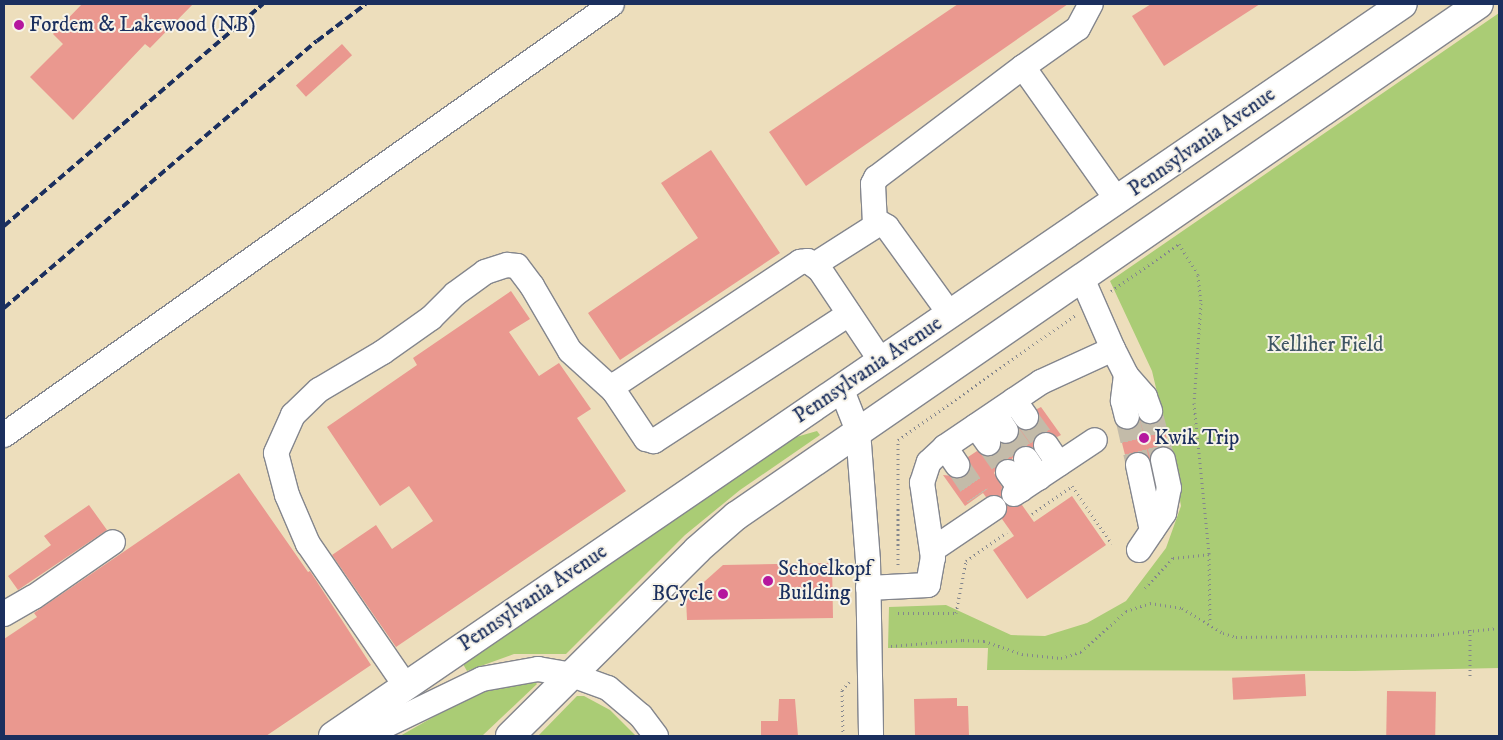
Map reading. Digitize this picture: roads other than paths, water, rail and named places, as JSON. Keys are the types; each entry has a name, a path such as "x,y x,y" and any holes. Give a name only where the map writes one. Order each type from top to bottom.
{"main road":[{"name":"Pennsylvania Avenue","path":"333,736 1403,4"},
{"name":"Pennsylvania Avenue","path":"510,736 697,550 736,516 1479,4"}],"street":[{"path":"4,435 612,4"},
{"path":"874,224 873,184 876,178 1023,66 1078,28 1091,4"},
{"path":"1023,66 1117,200"},
{"path":"814,265 874,224 887,227 950,314"},
{"path":"614,391 618,383 800,262 808,261 814,265 881,361"},
{"path":"405,685 308,544 286,495 276,453 293,414 319,390 383,352 431,318 455,294 485,272 507,265 516,266 532,286 570,351 614,391 646,439 654,441 849,314"},
{"path":"1082,278 1126,375 1145,397 1150,411"},
{"path":"868,588 928,584 932,550 922,483 929,462 951,456 1020,409 1042,382 1113,349"},
{"path":"1126,375 1123,401 1127,417"},
{"path":"841,388 858,431 868,588 871,736"},
{"path":"1022,479 1052,455 1095,440"},
{"path":"1138,465 1145,541 1164,513 1169,488 1163,460"},
{"path":"932,550 987,505"},
{"path":"4,614 34,597 113,542"},
{"path":"364,736 482,679 538,670 572,676 608,688 640,716 656,736"}],"tunnel":[{"path":"1150,411 1163,460"},
{"path":"1026,417 1046,445"},
{"path":"1127,417 1138,465"},
{"path":"1006,431 1026,459"},
{"path":"988,443 1008,472"},
{"path":"957,465 978,496"}],"railway":[{"path":"4,226 263,4"},
{"path":"4,308 317,41 366,4"}],"place":[{"name":"Fordem & Lakewood (NB)","path":"19,25"},
{"name":"Kwik Trip","path":"1144,438"},
{"name":"Schoelkopf Building","path":"768,581"},
{"name":"BCycle","path":"723,594"}],"park label":[{"name":"Kelliher Field","path":"1325,345"}]}
